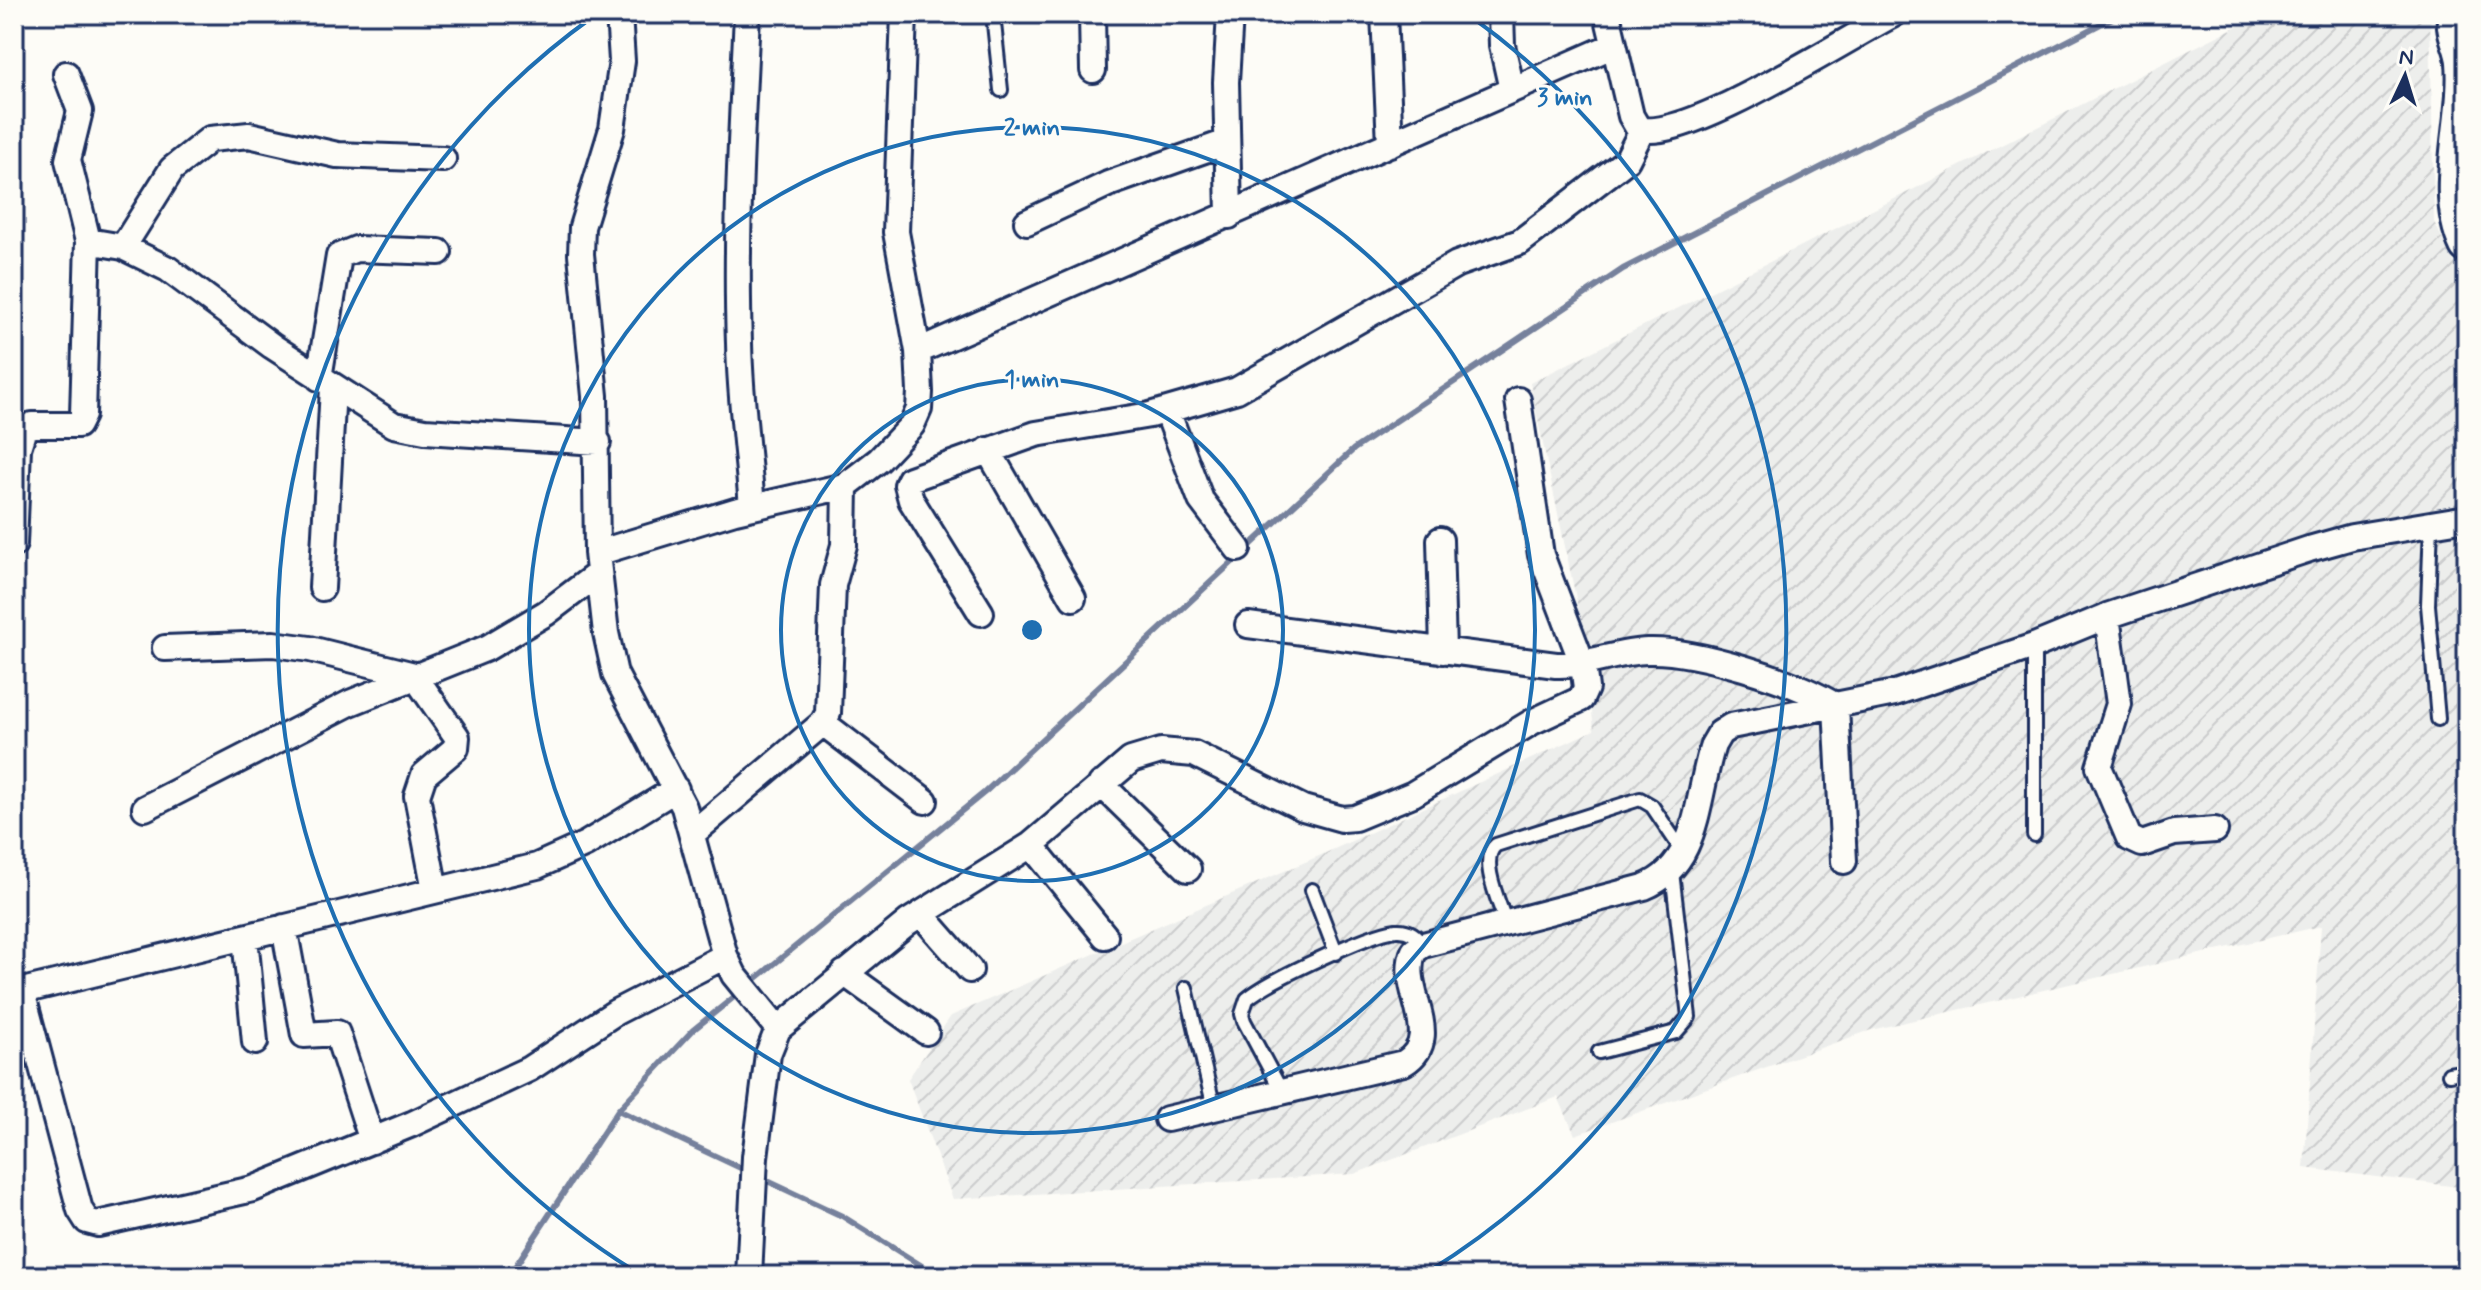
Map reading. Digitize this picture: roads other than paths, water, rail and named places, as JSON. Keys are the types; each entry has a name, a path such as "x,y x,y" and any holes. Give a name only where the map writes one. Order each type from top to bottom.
{"street":[{"path":"619,14 622,61 612,129 582,227 585,321 598,442 598,563 606,633 615,674 676,789 692,834 725,956 734,975 778,1029"},
{"path":"747,14 739,168 738,284 739,347 752,507"},
{"path":"145,808 414,675 487,648 546,613 598,563 752,507 845,486 879,460 912,425 919,409 918,351 896,232 904,14"},
{"path":"1092,14 1093,70"},
{"path":"1229,216 1230,14"},
{"path":"1384,14 1390,144"},
{"path":"1501,14 1502,45 1512,90"},
{"path":"1607,14 1612,46 1631,116 1642,130"},
{"path":"1642,130 1670,130 1711,114 1862,22 1894,14"},
{"path":"2456,14 2454,22 2465,60 2457,196 2465,238"},
{"path":"918,351 1612,46"},
{"path":"14,544 18,448 24,429 32,425 69,427 82,421 88,241 68,160 80,111 66,74"},
{"path":"981,613 911,500 907,485 919,473 1036,434 1167,411 1237,390 1457,264 1520,242 1627,160 1642,130"},
{"path":"123,247 172,169 210,139 249,135 337,155 443,159"},
{"path":"1027,222 1108,184 1227,142"},
{"path":"88,241 123,247 168,269 326,383 394,425 425,431 598,442"},
{"path":"322,588 326,383 339,256 356,249 439,252"},
{"path":"749,1276 755,1157 768,1054 778,1029 921,914 1031,845 1131,760 1161,751 1183,752 1204,758 1303,808 1342,819 1355,818 1413,794 1532,722 1578,701 1586,688 1583,665 1541,555 1518,400"},
{"path":"1167,411 1201,500 1238,549"},
{"path":"988,450 1073,598"},
{"path":"692,834 823,723 829,705 833,585 846,530 845,486"},
{"path":"1167,1119 1404,1063 1414,1057 1421,1049 1423,1036 1410,964 1414,951 1423,945 1644,887 1678,862 1710,752 1720,733 1731,726 1895,693 2034,646 2107,616 2309,549 2467,518"},
{"path":"1440,540 1443,651"},
{"path":"2107,616 2119,704 2099,767 2129,838 2142,844 2174,833 2215,830"},
{"path":"1248,625 1443,651 1583,665 1621,654 1658,651 1752,672 1811,692 1836,706"},
{"path":"165,648 273,644 310,649 414,675 457,737 456,748 424,775 417,796 435,890"},
{"path":"1836,706 1844,861"},
{"path":"823,723 925,801"},
{"path":"1101,784 1188,869"},
{"path":"676,789 566,855 537,866 18,992 80,1210 87,1221 117,1223 221,1199 372,1141 529,1069 616,1012 725,956"},
{"path":"1031,845 1105,936"},
{"path":"921,914 970,970"},
{"path":"284,927 304,1035 337,1033 372,1141"},
{"path":"245,937 255,1042"},
{"path":"844,973 926,1032"}],"lane":[{"path":"993,14 1001,90"},
{"path":"2431,524 2428,605 2438,719"},
{"path":"2034,646 2034,835"},
{"path":"1506,923 1488,861 1490,849 1640,799 1652,806 1678,862 1689,1017 1676,1032 1599,1052"},
{"path":"1312,890 1336,953"},
{"path":"1282,1092 1244,1021 1244,1005 1254,993 1378,935 1399,930 1415,935 1423,945"},
{"path":"1186,988 1214,1108"},
{"path":"2449,1074 2467,1071"}],"waterway":[{"path":"747,986 985,792 1354,449 1623,269 2120,14"},
{"path":"509,1276 618,1110 693,1030 739,993"},
{"path":"618,1110 749,1172"},
{"path":"759,1177 842,1216 938,1276"}]}
